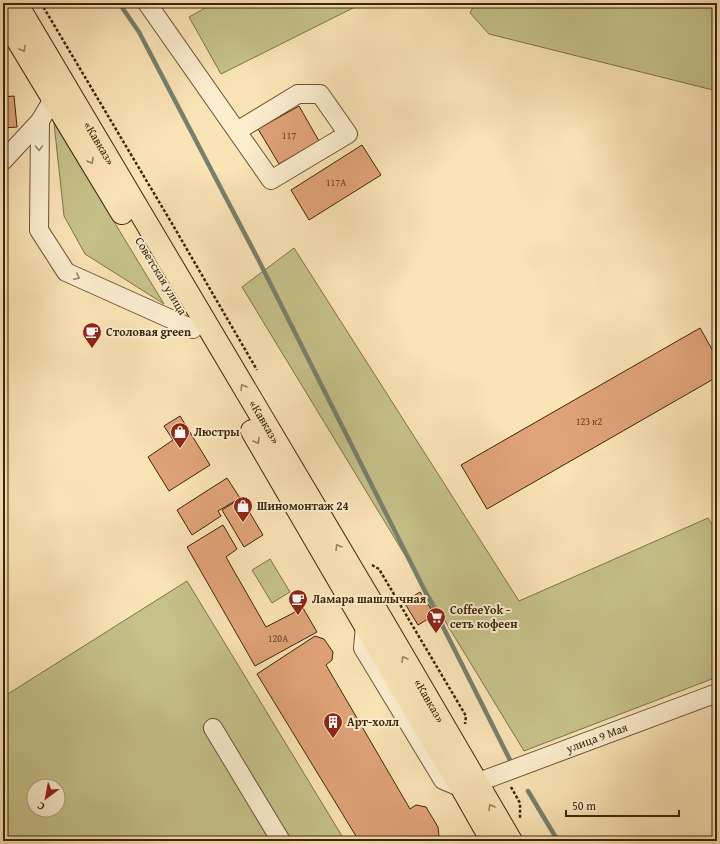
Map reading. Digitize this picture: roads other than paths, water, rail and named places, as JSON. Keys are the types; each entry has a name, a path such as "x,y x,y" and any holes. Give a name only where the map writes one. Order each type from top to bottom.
{"highway":[{"name":"«Кавказ»","path":"16,3 385,625 469,785 492,841"},
{"name":"Советская улица","path":"3,16 193,329 327,560"},
{"name":"«Кавказ»","path":"327,560 422,723 511,841"}],"street":[{"path":"147,3 237,132 272,180 348,134 320,94 298,94 237,132"},
{"path":"3,161 40,121 53,99"},
{"path":"40,121 39,230 66,272 193,329"},
{"name":"улица 9 Мая","path":"469,785 717,693"},
{"path":"213,728 281,841"}],"waterway":[{"path":"119,3 139,32 258,259 510,760"},
{"path":"528,791 558,841"}],"place":[{"name":"Столовая green","path":"92,349"},
{"name":"Люстры","path":"180,449"},
{"name":"Шиномонтаж 24","path":"243,523"},
{"name":"Ламара шашлычная","path":"298,616"},
{"name":"CoffeeYok - сеть кофеен","path":"436,634"},
{"name":"Арт-холл","path":"333,739"}]}
